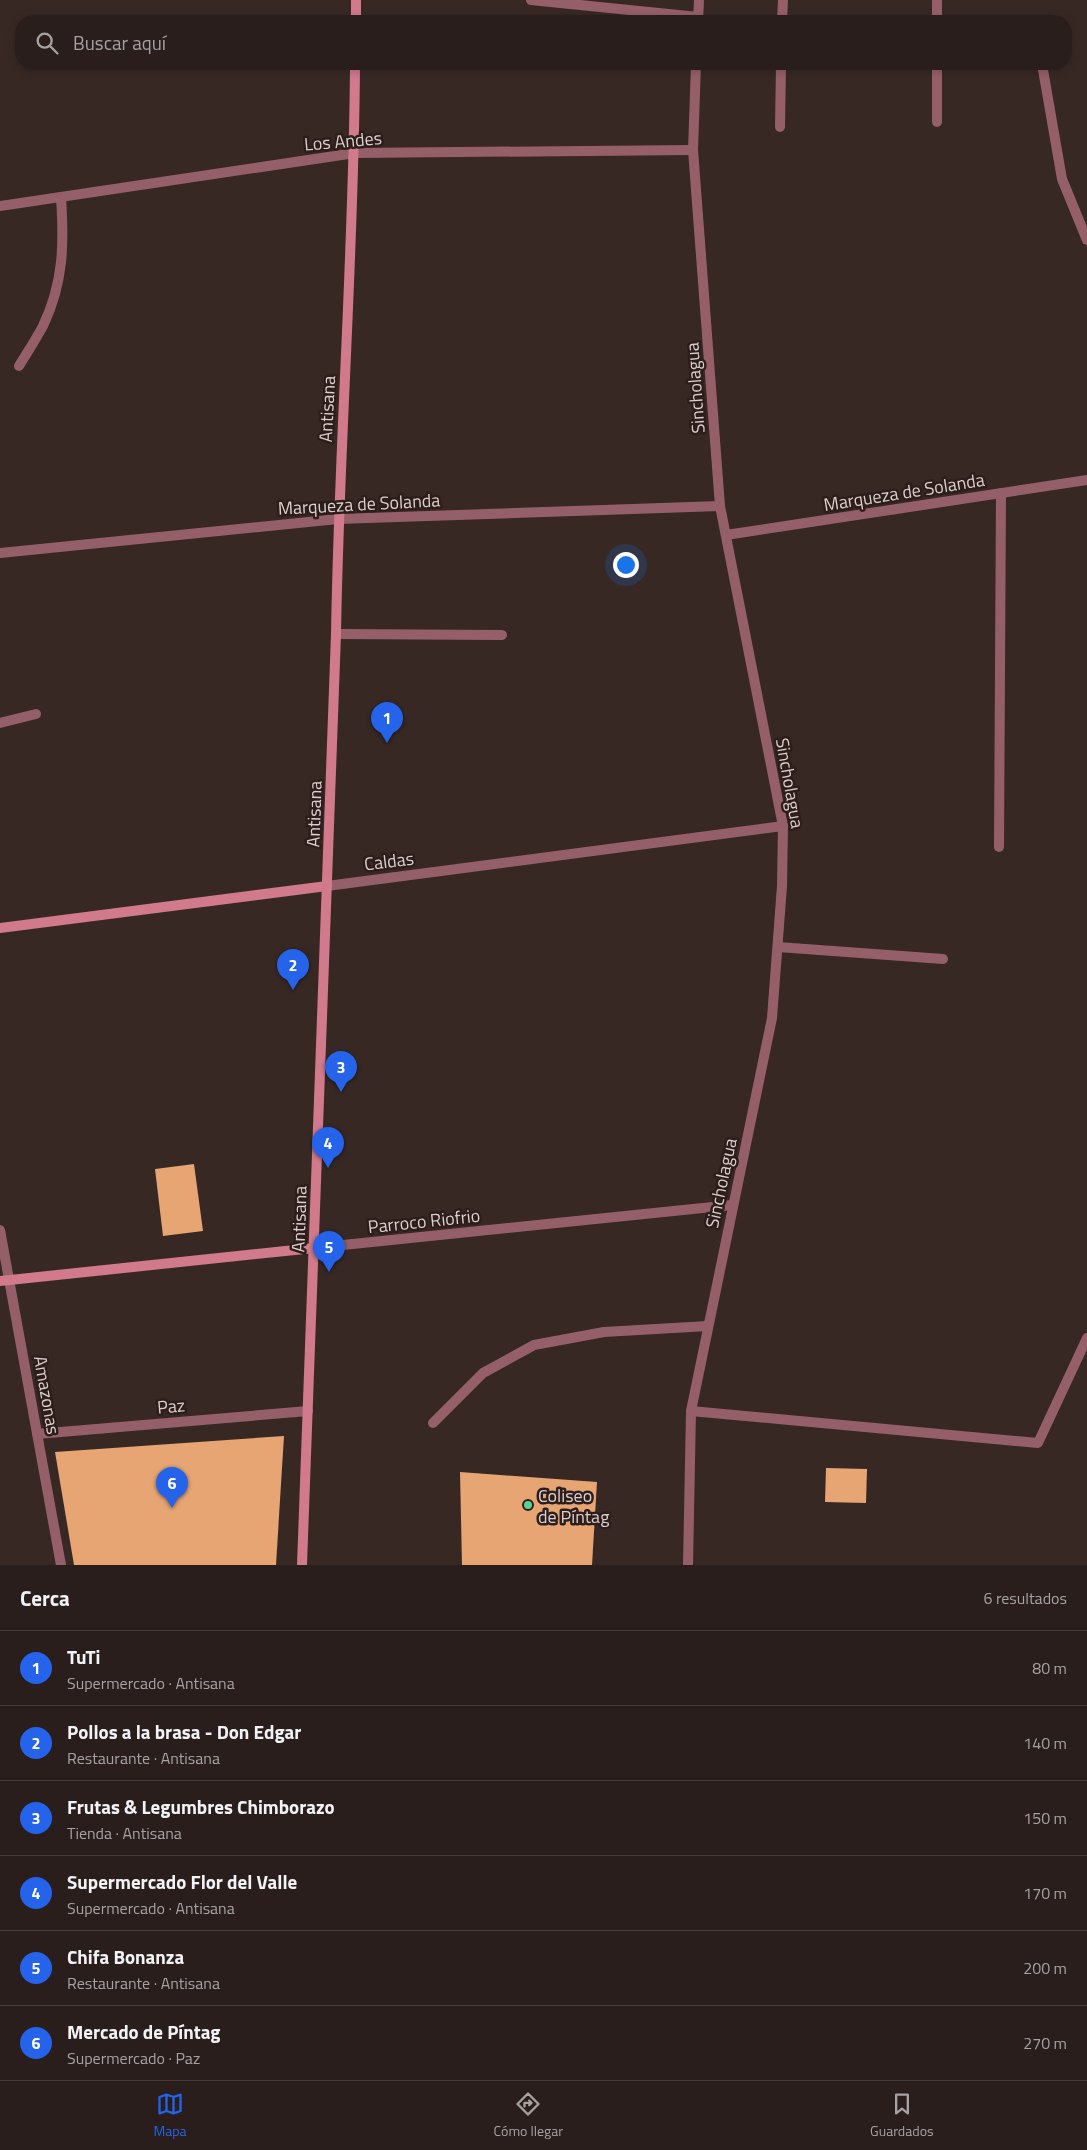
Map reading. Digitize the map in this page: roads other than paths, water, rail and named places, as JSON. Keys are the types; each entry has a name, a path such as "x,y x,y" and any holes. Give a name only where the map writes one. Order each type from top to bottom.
{"street":[{"path":"356,0 356,15"},
{"path":"531,0 663,15"},
{"path":"698,0 698,15"},
{"path":"782,15 783,0"},
{"path":"937,0 937,15"},
{"name":"Antisana","path":"302,1565 336,634 338,519 355,153 355,70"},
{"name":"Sincholagua","path":"688,1565 691,1410 772,1018 782,886 783,826 720,506 693,150 696,70"},
{"path":"780,128 781,70"},
{"path":"937,70 937,122"},
{"path":"1043,70 1062,179 1087,240"},
{"name":"Los Andes","path":"0,206 355,153 693,150"},
{"path":"19,366 43,325 60,276 64,242 61,197"},
{"name":"Marqueza de Solanda","path":"726,535 1087,480"},
{"path":"999,847 1001,493"},
{"name":"Marqueza de Solanda","path":"0,553 338,519 720,506"},
{"path":"336,634 502,635"},
{"path":"0,723 36,714"},
{"name":"Caldas","path":"0,928 783,826"},
{"path":"778,947 943,959"},
{"name":"Parroco Riofrio","path":"5,1281 732,1205"},
{"name":"Amazonas","path":"0,1230 5,1281 37,1434 61,1565"},
{"path":"433,1423 483,1373 534,1345 604,1332 708,1326"},
{"path":"691,1410 1038,1443 1087,1338"},
{"name":"Paz","path":"37,1434 308,1411"}],"place":[{"name":"TuTi","path":"387,743"},
{"name":"Pollos a la brasa - Don Edgar","path":"293,990"},
{"name":"Frutas & Legumbres Chimborazo","path":"341,1092"},
{"name":"Supermercado Flor del Valle","path":"328,1168"},
{"name":"Chifa Bonanza","path":"329,1272"},
{"name":"Coliseo de Píntag","path":"528,1505"},
{"name":"Mercado de Píntag","path":"172,1508"}]}
